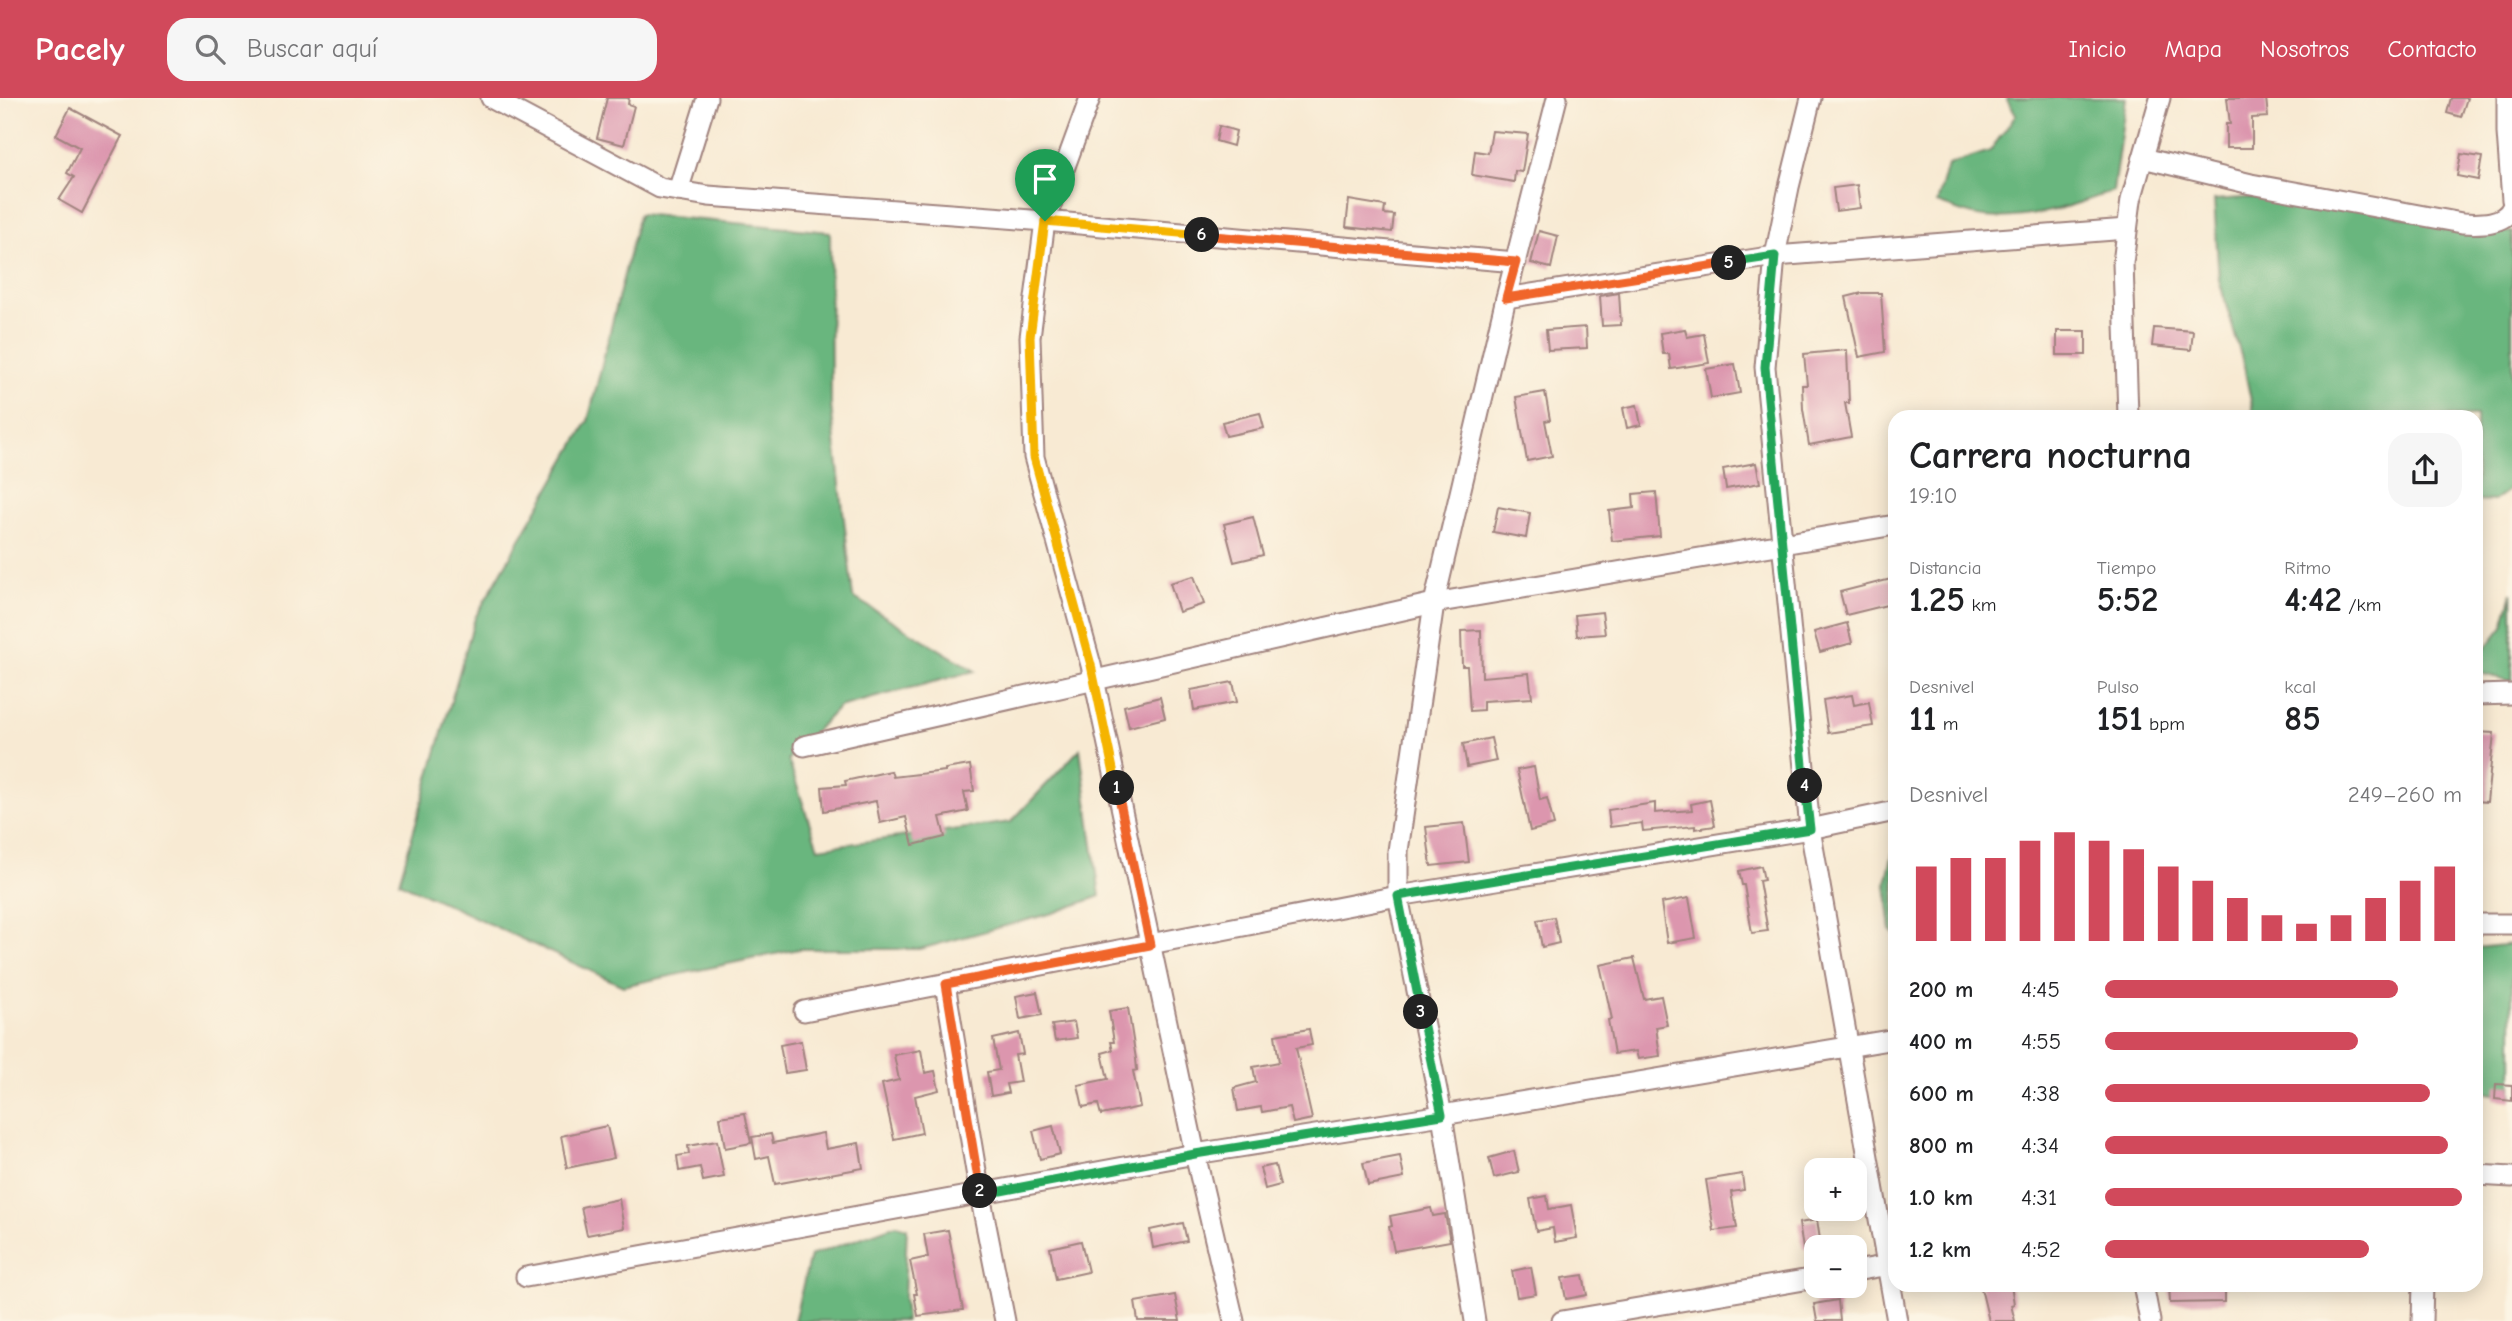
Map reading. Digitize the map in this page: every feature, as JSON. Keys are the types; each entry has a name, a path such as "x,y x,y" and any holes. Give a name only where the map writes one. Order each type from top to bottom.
{"street":[{"path":"491,98 660,188 708,196 1045,221 1516,262"},
{"path":"678,191 707,98"},
{"path":"1090,98 1045,221 1030,337 1034,457 1094,681 1195,1154 1234,1321"},
{"path":"1475,1321 1442,1115 1398,896 1398,851 1434,603 1506,298 1557,98"},
{"path":"1811,98 1775,256 1765,367 1810,829 1888,1244"},
{"path":"2127,410 2123,263 2131,200 2160,98"},
{"path":"2507,98 2512,200"},
{"path":"2143,158 2251,184 2462,223 2486,223 2502,219 2511,212 2512,207"},
{"path":"1506,298 1775,256 2127,229"},
{"path":"804,746 1434,603 1888,526"},
{"path":"2483,695 2512,694"},
{"path":"804,1011 1398,896 1810,829 1888,812"},
{"path":"2483,924 2512,924"},
{"path":"946,984 980,1195 1005,1321"},
{"path":"526,1278 1195,1154 1888,1040"},
{"path":"2483,1175 2512,1177"},
{"path":"1867,1269 1888,1265"},
{"path":"1562,1321 1804,1280"},
{"path":"1894,1292 1897,1321"},
{"path":"2145,1292 2150,1321"},
{"path":"2422,1321 2423,1292"}],"green space":[{"path":"2006,98 2126,98 2113,191 2066,207 2017,217 1978,216 1937,203 1948,165 1990,151 2016,115"},
{"path":"2301,194 2465,231 2512,232 2512,488 2494,501 2483,500 2483,410 2253,410 2244,366 2219,280 2214,200"},
{"path":"639,214 830,232 831,406 853,597 975,671 839,707 788,759 818,848 1011,822 1080,749 1100,896 1053,913 920,949 799,949 623,986 399,882 475,618 588,421"},
{"path":"2512,593 2510,681 2483,674 2483,652 2503,626"},
{"path":"2512,944 2512,1097 2483,1092 2483,947"},
{"path":"896,1225 907,1228 904,1298 906,1321 794,1321 810,1256"}],"building":[{"path":"607,98 629,98 628,104 634,106 624,145 597,138"},
{"path":"2227,98 2266,98 2268,117 2252,118 2252,148 2226,148 2226,124 2230,124"},
{"path":"2451,98 2467,98 2461,117 2447,113"},
{"path":"70,108 122,136 82,213 59,200 74,177 67,173 80,148 56,135"},
{"path":"1219,126 1236,131 1233,146 1216,141"},
{"path":"1492,131 1528,134 1522,172 1515,171 1514,182 1472,175 1475,151 1488,153"},
{"path":"2461,154 2482,157 2478,180 2457,176"},
{"path":"1857,185 1860,208 1836,211 1833,188"},
{"path":"1349,200 1385,206 1384,214 1394,215 1392,232 1346,227"},
{"path":"1539,231 1558,236 1551,268 1531,263"},
{"path":"1619,293 1621,325 1602,326 1600,296"},
{"path":"1862,293 1881,293 1885,352 1859,357 1846,297"},
{"path":"1586,327 1587,348 1548,350 1546,330"},
{"path":"2154,328 2193,331 2191,350 2152,346"},
{"path":"1685,329 1687,337 1704,334 1709,363 1671,369 1669,354 1663,354 1660,333"},
{"path":"2057,331 2086,331 2086,355 2057,355"},
{"path":"1847,350 1849,403 1845,403 1851,437 1809,445 1803,409 1802,385 1807,385 1804,354"},
{"path":"1735,364 1740,393 1711,398 1706,369"},
{"path":"1545,392 1550,420 1545,421 1552,456 1527,461 1516,397"},
{"path":"1637,405 1641,425 1627,428 1623,408"},
{"path":"1260,413 1264,428 1226,436 1222,422"},
{"path":"1756,463 1760,483 1726,489 1723,469"},
{"path":"1656,492 1660,536 1612,541 1609,511 1634,508 1633,494"},
{"path":"1498,507 1530,513 1526,538 1493,532"},
{"path":"1253,517 1263,555 1234,562 1224,524"},
{"path":"1194,576 1204,604 1179,612 1170,583"},
{"path":"1888,580 1888,605 1846,615 1840,592"},
{"path":"1602,612 1605,634 1577,636 1575,615"},
{"path":"1847,623 1852,643 1820,652 1814,632"},
{"path":"1481,630 1482,677 1529,673 1532,698 1483,701 1483,710 1470,711 1467,666 1462,666 1461,631"},
{"path":"1233,682 1237,702 1194,710 1191,690"},
{"path":"1852,695 1854,705 1869,702 1873,726 1828,733 1823,700"},
{"path":"1160,697 1165,718 1129,727 1124,706"},
{"path":"2483,732 2494,733 2487,802 2483,802"},
{"path":"1491,738 1496,761 1467,767 1463,744"},
{"path":"970,765 974,791 964,792 968,811 940,817 945,837 913,845 906,817 880,823 876,801 824,811 822,787 846,785 845,781 891,771 893,777"},
{"path":"1534,767 1540,800 1547,798 1554,825 1530,831 1517,770"},
{"path":"1710,800 1715,826 1643,831 1642,823 1610,827 1608,810 1655,803 1655,813 1692,810 1691,804"},
{"path":"1464,823 1469,862 1431,866 1426,827"},
{"path":"1761,866 1764,880 1759,881 1768,931 1752,933 1739,871"},
{"path":"1689,898 1696,938 1667,943 1661,903"},
{"path":"1554,917 1559,943 1542,947 1537,920"},
{"path":"1634,958 1644,999 1661,996 1667,1025 1656,1027 1660,1056 1638,1059 1636,1051 1614,1054 1608,1020 1612,1019 1600,965"},
{"path":"1037,992 1042,1015 1020,1019 1016,996"},
{"path":"1128,1008 1137,1070 1133,1071 1140,1107 1101,1115 1098,1104 1083,1107 1078,1085 1108,1079 1102,1053 1113,1050 1109,1011"},
{"path":"1074,1022 1077,1038 1055,1041 1052,1025"},
{"path":"1309,1029 1312,1045 1296,1048 1312,1119 1293,1123 1289,1107 1262,1112 1261,1107 1238,1111 1234,1088 1256,1082 1253,1067 1279,1062 1275,1035"},
{"path":"1019,1033 1023,1054 1015,1055 1020,1082 1006,1084 1008,1093 991,1096 987,1072 999,1070 993,1039"},
{"path":"801,1041 806,1070 785,1073 780,1045"},
{"path":"921,1050 925,1073 935,1071 939,1090 915,1096 922,1133 894,1139 882,1084 899,1080 894,1055"},
{"path":"2496,1084 2512,1085 2512,1101 2495,1099"},
{"path":"745,1113 751,1143 725,1148 720,1117"},
{"path":"607,1126 614,1158 567,1168 561,1136"},
{"path":"1053,1126 1060,1154 1040,1159 1033,1131"},
{"path":"823,1133 826,1149 859,1143 863,1168 775,1184 769,1156 756,1159 752,1137 771,1134 773,1143"},
{"path":"717,1141 724,1177 703,1181 700,1167 679,1171 677,1156 689,1154 688,1146"},
{"path":"1514,1151 1519,1172 1494,1178 1489,1158"},
{"path":"1400,1156 1404,1178 1368,1185 1363,1163"},
{"path":"1275,1165 1280,1185 1265,1189 1260,1168"},
{"path":"1742,1174 1744,1190 1731,1192 1737,1228 1714,1231 1706,1180"},
{"path":"1547,1196 1549,1209 1571,1205 1577,1238 1555,1242 1553,1228 1536,1231 1530,1199"},
{"path":"619,1199 624,1228 587,1235 581,1207"},
{"path":"1431,1208 1433,1216 1445,1214 1450,1241 1394,1251 1389,1227 1392,1226 1390,1216"},
{"path":"1817,1221 1819,1235 1804,1235 1804,1249 1803,1249 1799,1223"},
{"path":"1183,1223 1187,1241 1153,1248 1150,1230"},
{"path":"948,1230 963,1310 918,1316 914,1294 917,1294 910,1261 928,1257 924,1234"},
{"path":"1081,1241 1088,1272 1056,1279 1050,1248"},
{"path":"1531,1267 1536,1294 1517,1297 1512,1271"},
{"path":"1583,1275 1587,1295 1566,1299 1562,1278"},
{"path":"1982,1292 2012,1292 2014,1304 2011,1305 2015,1321 1989,1321"},
{"path":"2169,1292 2225,1292 2225,1302 2170,1303"},
{"path":"1175,1295 1180,1321 1138,1321 1135,1302"},
{"path":"1838,1300 1840,1321 1817,1321 1814,1304"}],"route":[{"path":"1045,221 1516,262 1506,298 1775,256 1765,367 1810,829 1398,896 1442,1115 1195,1154 980,1195 946,984 1150,945 1091,665 1034,457 1030,337 1045,221"}]}
